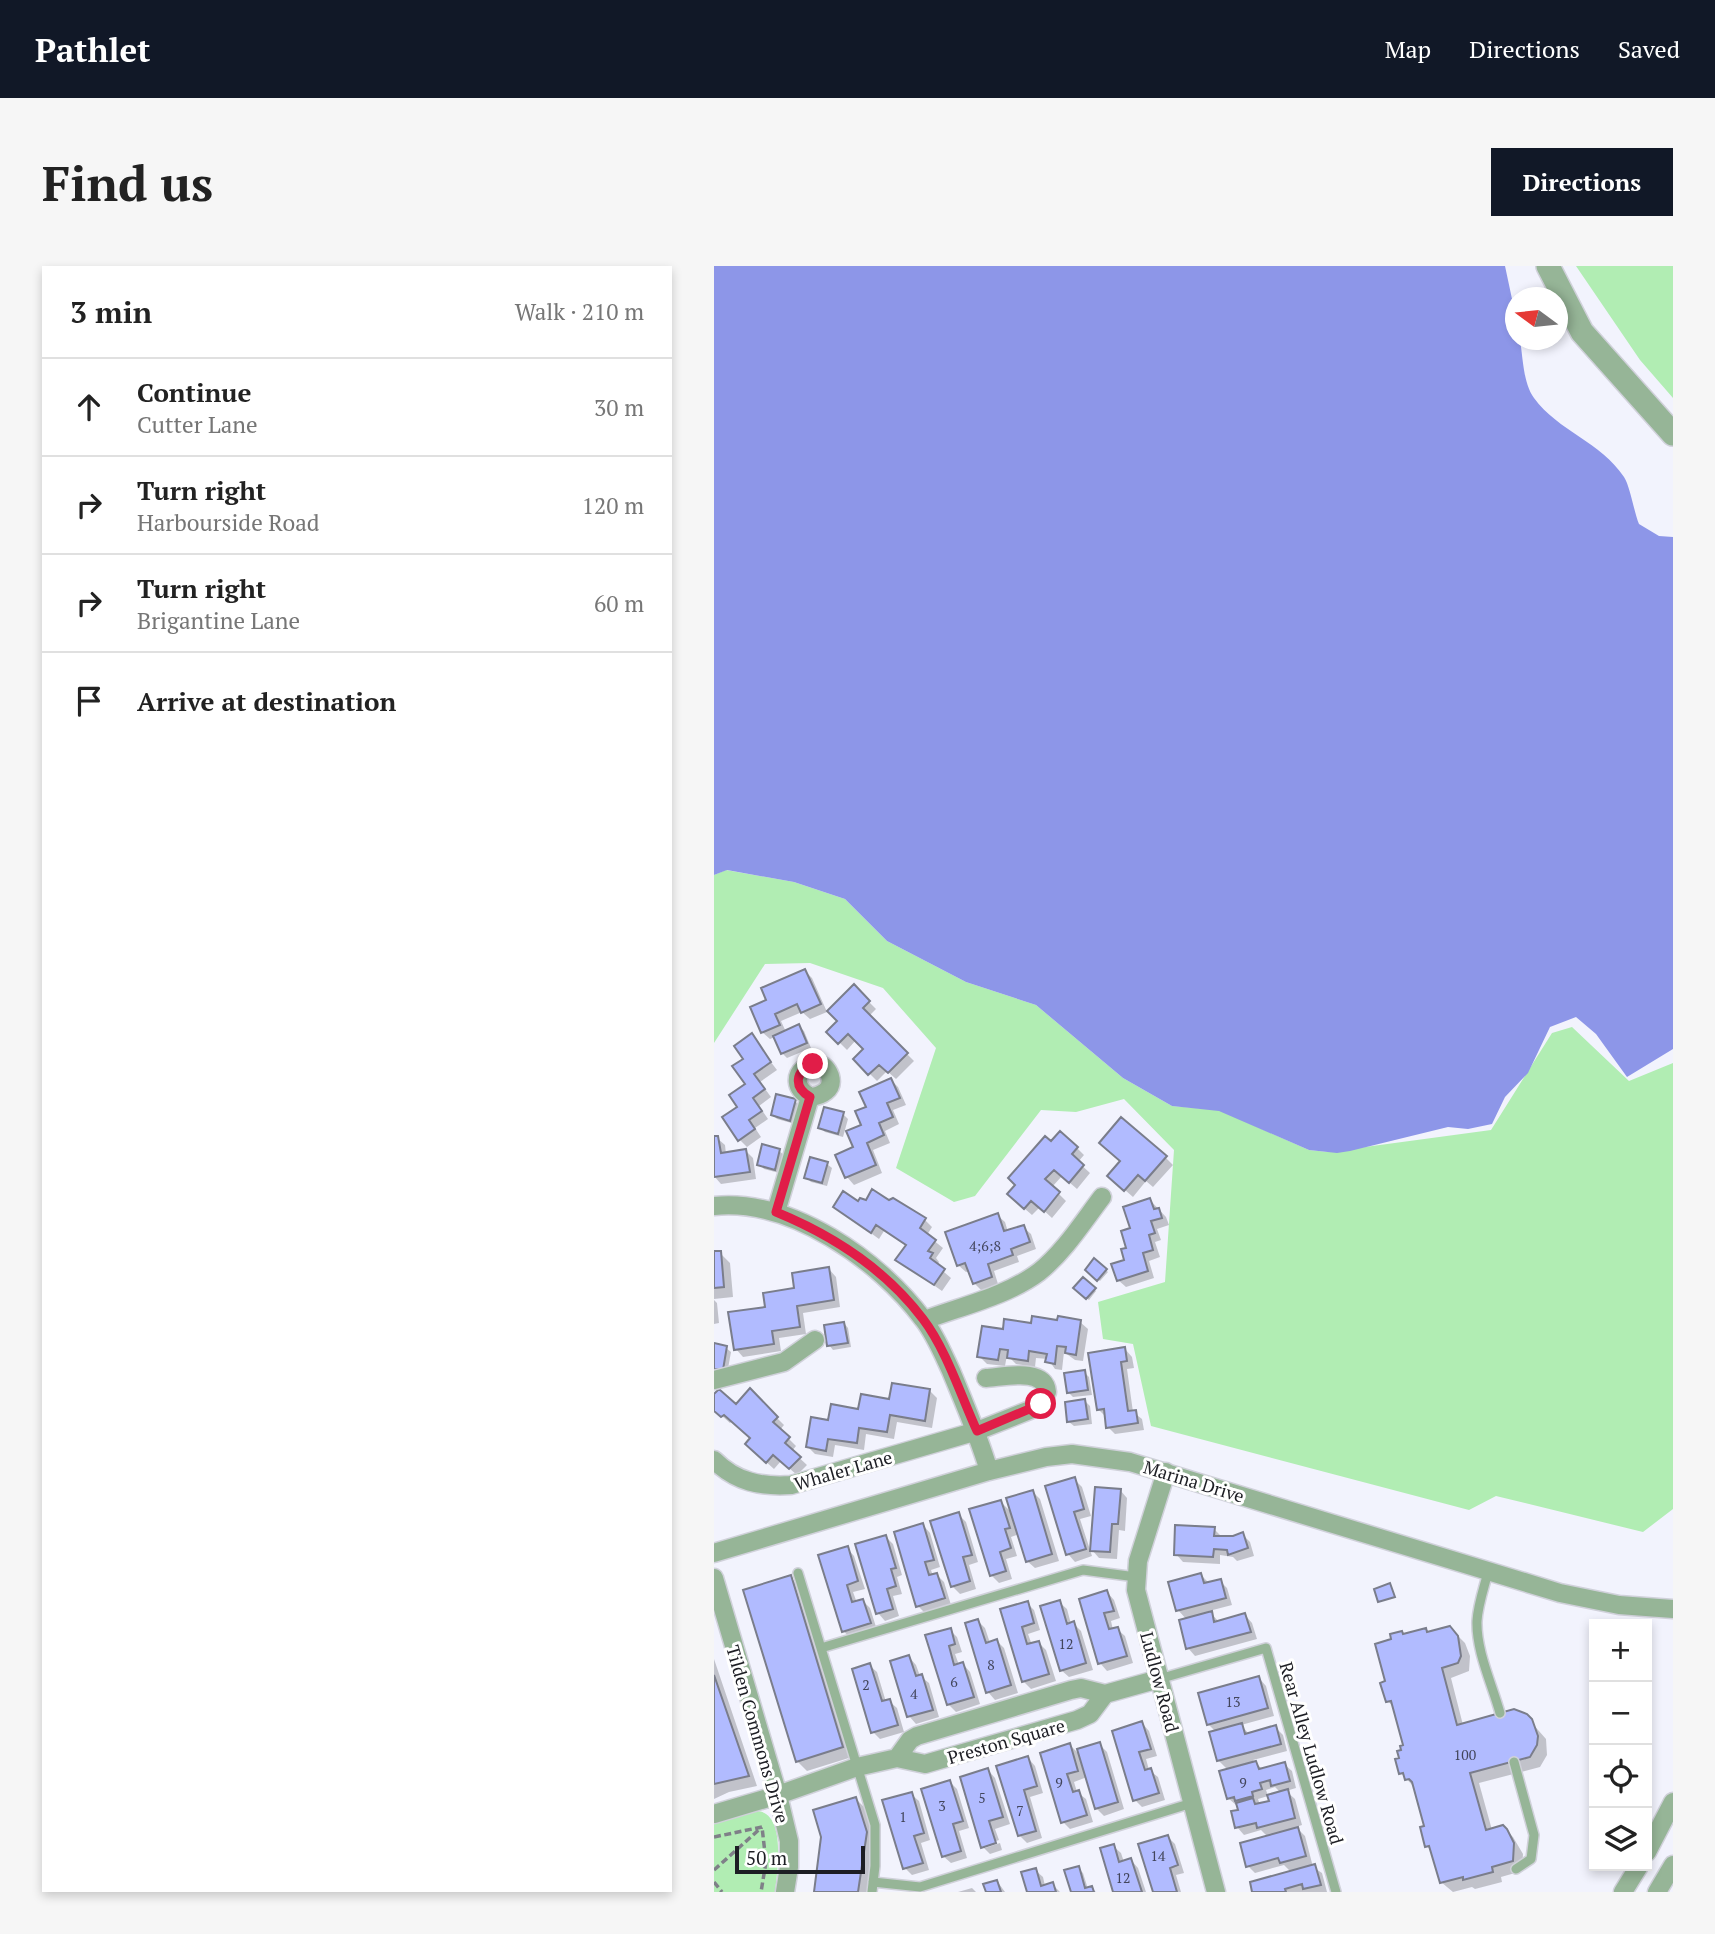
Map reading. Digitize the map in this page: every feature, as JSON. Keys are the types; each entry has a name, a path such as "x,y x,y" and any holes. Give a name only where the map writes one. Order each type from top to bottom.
{"street":[{"path":"1548,266 1582,332 1673,434"},
{"path":"776,1212 810,1097"},
{"path":"925,1320 1011,1288 1041,1271 1102,1197"},
{"path":"714,1206 752,1207 776,1212 807,1225 837,1242 900,1293 925,1320 943,1354 977,1431 989,1471"},
{"path":"714,1380 784,1362 816,1340"},
{"name":"Whaler Lane","path":"714,1460 736,1477 749,1483 791,1485 977,1431 1041,1404 1047,1392 1044,1382 1034,1376 986,1378"},
{"name":"Marina Drive","path":"714,1553 989,1471 1046,1457 1072,1454 1130,1461 1489,1572 1602,1602 1673,1609"},
{"name":"Ludlow Road","path":"1166,1472 1138,1560 1136,1590 1216,1892"},
{"name":"Tilden Commons Drive","path":"714,1578 789,1841 785,1892"},
{"name":"Preston Square","path":"897,1758 910,1740 917,1736 1071,1690 1081,1688 1105,1694 1159,1679"},
{"name":"Preston Square","path":"714,1814 857,1767 897,1758 925,1764 1077,1720 1090,1714 1105,1694"},
{"path":"1652,1842 1673,1802"},
{"path":"1657,1892 1673,1865"},
{"path":"1623,1892 1636,1871"}],"lane":[{"path":"821,1648 1083,1570 1136,1577"},
{"path":"1489,1572 1479,1604 1477,1623 1500,1713"},
{"path":"798,1573 875,1825 876,1866 873,1887 920,1887 1192,1802"},
{"name":"Rear Alley Ludlow Road","path":"1159,1679 1266,1648 1336,1892"},
{"path":"1514,1762 1534,1835 1531,1859 1516,1869"}],"path":[{"path":"714,1837 762,1827"},
{"path":"714,1870 762,1827"},
{"path":"761,1892 766,1863 762,1827"},
{"path":"714,1882 722,1892"}],"green space":[{"path":"1576,266 1673,266 1673,398 1640,360"},
{"path":"726,870 794,882 845,899 887,941 966,982 1036,1005 1123,1078 1172,1106 1219,1110 1309,1150 1328,1152 1491,1130 1552,1033 1572,1027 1629,1081 1673,1063 1673,1509 1643,1532 1496,1496 1469,1510 1151,1426 1133,1344 1103,1339 1098,1302 1165,1282 1174,1150 1124,1099 1076,1112 1041,1110 975,1196 954,1202 896,1168 936,1048 883,988 810,963 765,964 714,1043 714,875"},
{"path":"757,1811 766,1814 773,1822 776,1832 778,1859 775,1892 714,1892 714,1824"}],"water":[{"path":"714,266 1505,266 1509,287 1505,287 1505,350 1522,350 1530,392 1555,419 1615,465 1626,481 1639,524 1659,536 1673,537 1673,1049 1627,1077 1596,1034 1576,1017 1550,1027 1528,1073 1505,1097 1492,1124 1468,1129 1448,1127 1337,1153 1309,1150 1219,1111 1172,1106 1123,1078 1036,1005 966,982 887,941 845,899 794,882 727,870 714,875"}],"building":[{"path":"805,969 821,1004 801,1013 797,1004 775,1014 780,1025 761,1033 750,1007 766,1000 761,988"},
{"path":"854,984 870,1001 863,1008 908,1053 888,1073 879,1065 868,1075 853,1059 863,1049 848,1034 838,1044 826,1032 837,1021 827,1011"},
{"path":"799,1024 807,1043 781,1054 773,1036"},
{"path":"752,1033 771,1062 754,1074 765,1089 753,1098 762,1111 749,1120 755,1129 738,1141 722,1117 737,1107 729,1095 745,1084 732,1066 743,1059 734,1046"},
{"path":"891,1078 900,1098 887,1103 893,1117 879,1123 884,1135 867,1143 876,1165 845,1178 835,1155 853,1147 846,1131 861,1125 855,1111 866,1107 859,1092"},
{"path":"776,1094 796,1099 790,1121 771,1115"},
{"path":"824,1107 844,1112 838,1134 818,1128"},
{"path":"1121,1117 1167,1156 1145,1181 1138,1175 1124,1191 1107,1176 1120,1161 1099,1143"},
{"path":"1060,1131 1078,1147 1072,1154 1084,1165 1069,1183 1054,1170 1045,1179 1060,1192 1044,1212 1031,1201 1024,1209 1007,1194 1015,1185 1008,1178 1045,1136 1051,1141"},
{"path":"714,1136 718,1136 721,1153 746,1149 750,1172 714,1177"},
{"path":"762,1144 780,1149 775,1170 757,1165"},
{"path":"810,1157 828,1162 822,1183 804,1178"},
{"path":"872,1189 926,1218 920,1228 936,1240 928,1251 933,1253 930,1258 945,1269 934,1285 895,1260 906,1245 876,1225 871,1233 833,1207 843,1191 858,1201 860,1198 866,1200"},
{"path":"1150,1198 1154,1209 1159,1208 1162,1218 1151,1221 1155,1233 1149,1235 1153,1250 1143,1253 1148,1271 1117,1281 1111,1264 1124,1260 1121,1249 1126,1248 1121,1231 1130,1228 1123,1207"},
{"path":"998,1213 1004,1231 1024,1225 1030,1242 1011,1249 1013,1255 988,1264 992,1277 973,1284 965,1263 957,1266 945,1232"},
{"path":"714,1251 721,1251 724,1287 714,1288"},
{"path":"1094,1258 1107,1269 1097,1281 1085,1270"},
{"path":"829,1267 834,1300 797,1306 800,1327 772,1331 774,1344 734,1350 728,1312 765,1307 763,1293 794,1288 792,1273"},
{"path":"1083,1277 1096,1288 1086,1299 1073,1288"},
{"path":"1032,1316 1057,1320 1058,1316 1081,1320 1076,1355 1065,1353 1066,1347 1057,1346 1055,1364 1045,1362 1047,1354 1029,1351 1028,1361 1007,1358 1008,1350 1000,1349 998,1360 977,1357 982,1326 1003,1329 1004,1319 1031,1323"},
{"path":"844,1322 848,1343 827,1346 824,1325"},
{"path":"714,1343 727,1346 723,1370 714,1369"},
{"path":"1125,1347 1127,1361 1121,1362 1128,1411 1136,1410 1138,1423 1106,1428 1104,1409 1097,1410 1088,1353"},
{"path":"1085,1370 1088,1390 1067,1393 1064,1373"},
{"path":"892,1383 930,1389 925,1421 890,1415 887,1432 859,1428 857,1443 828,1439 826,1451 806,1447 811,1417 828,1420 831,1404 858,1409 861,1394 889,1399"},
{"path":"750,1388 778,1417 773,1422 790,1437 785,1443 801,1457 789,1469 773,1455 766,1463 745,1444 750,1438 724,1415 721,1417 714,1411 714,1394 719,1389 736,1404"},
{"path":"1085,1399 1088,1419 1067,1422 1065,1402"},
{"path":"1075,1477 1084,1509 1074,1512 1086,1549 1066,1555 1045,1486"},
{"path":"1095,1487 1121,1489 1118,1524 1112,1524 1110,1552 1090,1551"},
{"path":"1033,1490 1052,1554 1026,1562 1006,1498"},
{"path":"1001,1500 1010,1528 1005,1529 1011,1548 1000,1552 1006,1571 990,1576 969,1509"},
{"path":"959,1512 972,1555 963,1557 970,1581 951,1587 930,1521"},
{"path":"923,1523 934,1560 925,1562 929,1575 937,1573 945,1598 916,1607 894,1532"},
{"path":"1175,1525 1215,1527 1214,1536 1233,1536 1243,1532 1248,1548 1228,1555 1227,1550 1214,1549 1213,1557 1174,1555"},
{"path":"886,1535 896,1568 891,1569 896,1586 887,1589 893,1609 876,1614 855,1544"},
{"path":"848,1546 858,1581 847,1585 852,1602 863,1599 871,1623 842,1632 818,1555"},
{"path":"1201,1573 1204,1583 1221,1579 1226,1598 1176,1611 1168,1582"},
{"path":"791,1575 843,1747 796,1762 743,1590"},
{"path":"1390,1583 1395,1597 1378,1602 1374,1589"},
{"path":"1107,1590 1114,1611 1104,1613 1109,1629 1118,1627 1127,1656 1098,1664 1079,1599"},
{"path":"1060,1600 1067,1624 1074,1621 1086,1663 1060,1671 1040,1606"},
{"path":"1028,1601 1034,1623 1022,1627 1027,1644 1039,1641 1049,1674 1022,1682 1000,1609"},
{"path":"1212,1611 1214,1622 1245,1613 1251,1632 1186,1649 1179,1620"},
{"path":"978,1619 986,1643 997,1639 1011,1685 986,1693 965,1623"},
{"path":"1450,1626 1458,1636 1461,1656 1458,1663 1442,1668 1457,1725 1514,1709 1532,1719 1538,1736 1537,1745 1530,1757 1470,1773 1486,1830 1503,1825 1507,1829 1514,1843 1513,1861 1492,1867 1493,1872 1440,1883 1429,1846 1425,1847 1420,1827 1424,1826 1412,1782 1405,1780 1403,1773 1399,1774 1395,1759 1399,1758 1397,1751 1401,1750 1400,1746 1403,1745 1391,1701 1386,1702 1380,1683 1385,1681 1375,1644 1391,1639 1390,1634 1402,1631 1403,1634 1426,1628 1427,1632"},
{"path":"951,1628 955,1644 949,1646 954,1665 963,1662 974,1697 947,1705 925,1635"},
{"path":"909,1655 916,1676 922,1674 933,1710 907,1717 890,1661"},
{"path":"870,1663 882,1701 890,1699 898,1725 871,1733 852,1669"},
{"path":"714,1675 749,1776 714,1784"},
{"path":"1259,1676 1268,1708 1207,1725 1198,1693"},
{"path":"1142,1721 1151,1749 1139,1752 1145,1770 1151,1768 1159,1793 1133,1801 1112,1731"},
{"path":"1242,1723 1245,1734 1276,1725 1281,1744 1217,1761 1209,1732"},
{"path":"1100,1742 1118,1802 1095,1809 1077,1749"},
{"path":"1070,1743 1078,1771 1067,1774 1073,1792 1079,1790 1087,1815 1061,1823 1040,1753"},
{"path":"1028,1756 1037,1786 1024,1790 1036,1831 1018,1836 996,1766"},
{"path":"1256,1761 1259,1769 1285,1762 1290,1781 1271,1786 1270,1780 1260,1783 1262,1789 1252,1792 1253,1796 1235,1801 1234,1797 1227,1799 1219,1771"},
{"path":"988,1768 1003,1817 989,1821 996,1843 981,1848 960,1777"},
{"path":"950,1780 963,1821 953,1824 961,1851 942,1857 921,1789"},
{"path":"1288,1789 1295,1818 1257,1828 1256,1823 1235,1828 1231,1811 1238,1810 1236,1803 1253,1798 1255,1804 1269,1801 1267,1795"},
{"path":"912,1792 924,1833 914,1836 923,1863 903,1869 882,1800"},
{"path":"856,1797 867,1832 858,1892 814,1892 821,1837 813,1810"},
{"path":"1298,1827 1306,1856 1280,1863 1278,1858 1246,1867 1240,1843"},
{"path":"1168,1835 1178,1865 1170,1868 1177,1892 1153,1892 1138,1844"},
{"path":"1114,1844 1119,1862 1131,1858 1142,1892 1113,1892 1100,1848"},
{"path":"1315,1864 1321,1885 1303,1889 1302,1884 1285,1889 1286,1892 1252,1892 1250,1882"},
{"path":"1079,1866 1085,1888 1092,1886 1094,1892 1071,1892 1064,1870"},
{"path":"1036,1868 1041,1886 1053,1882 1056,1892 1027,1892 1021,1872"},
{"path":"997,1880 1001,1892 986,1892 983,1884"}],"route":[{"path":"813,1064 803,1068 797,1077 798,1086 810,1097 776,1212 837,1242 900,1293 925,1320 977,1431 1041,1404"}]}
